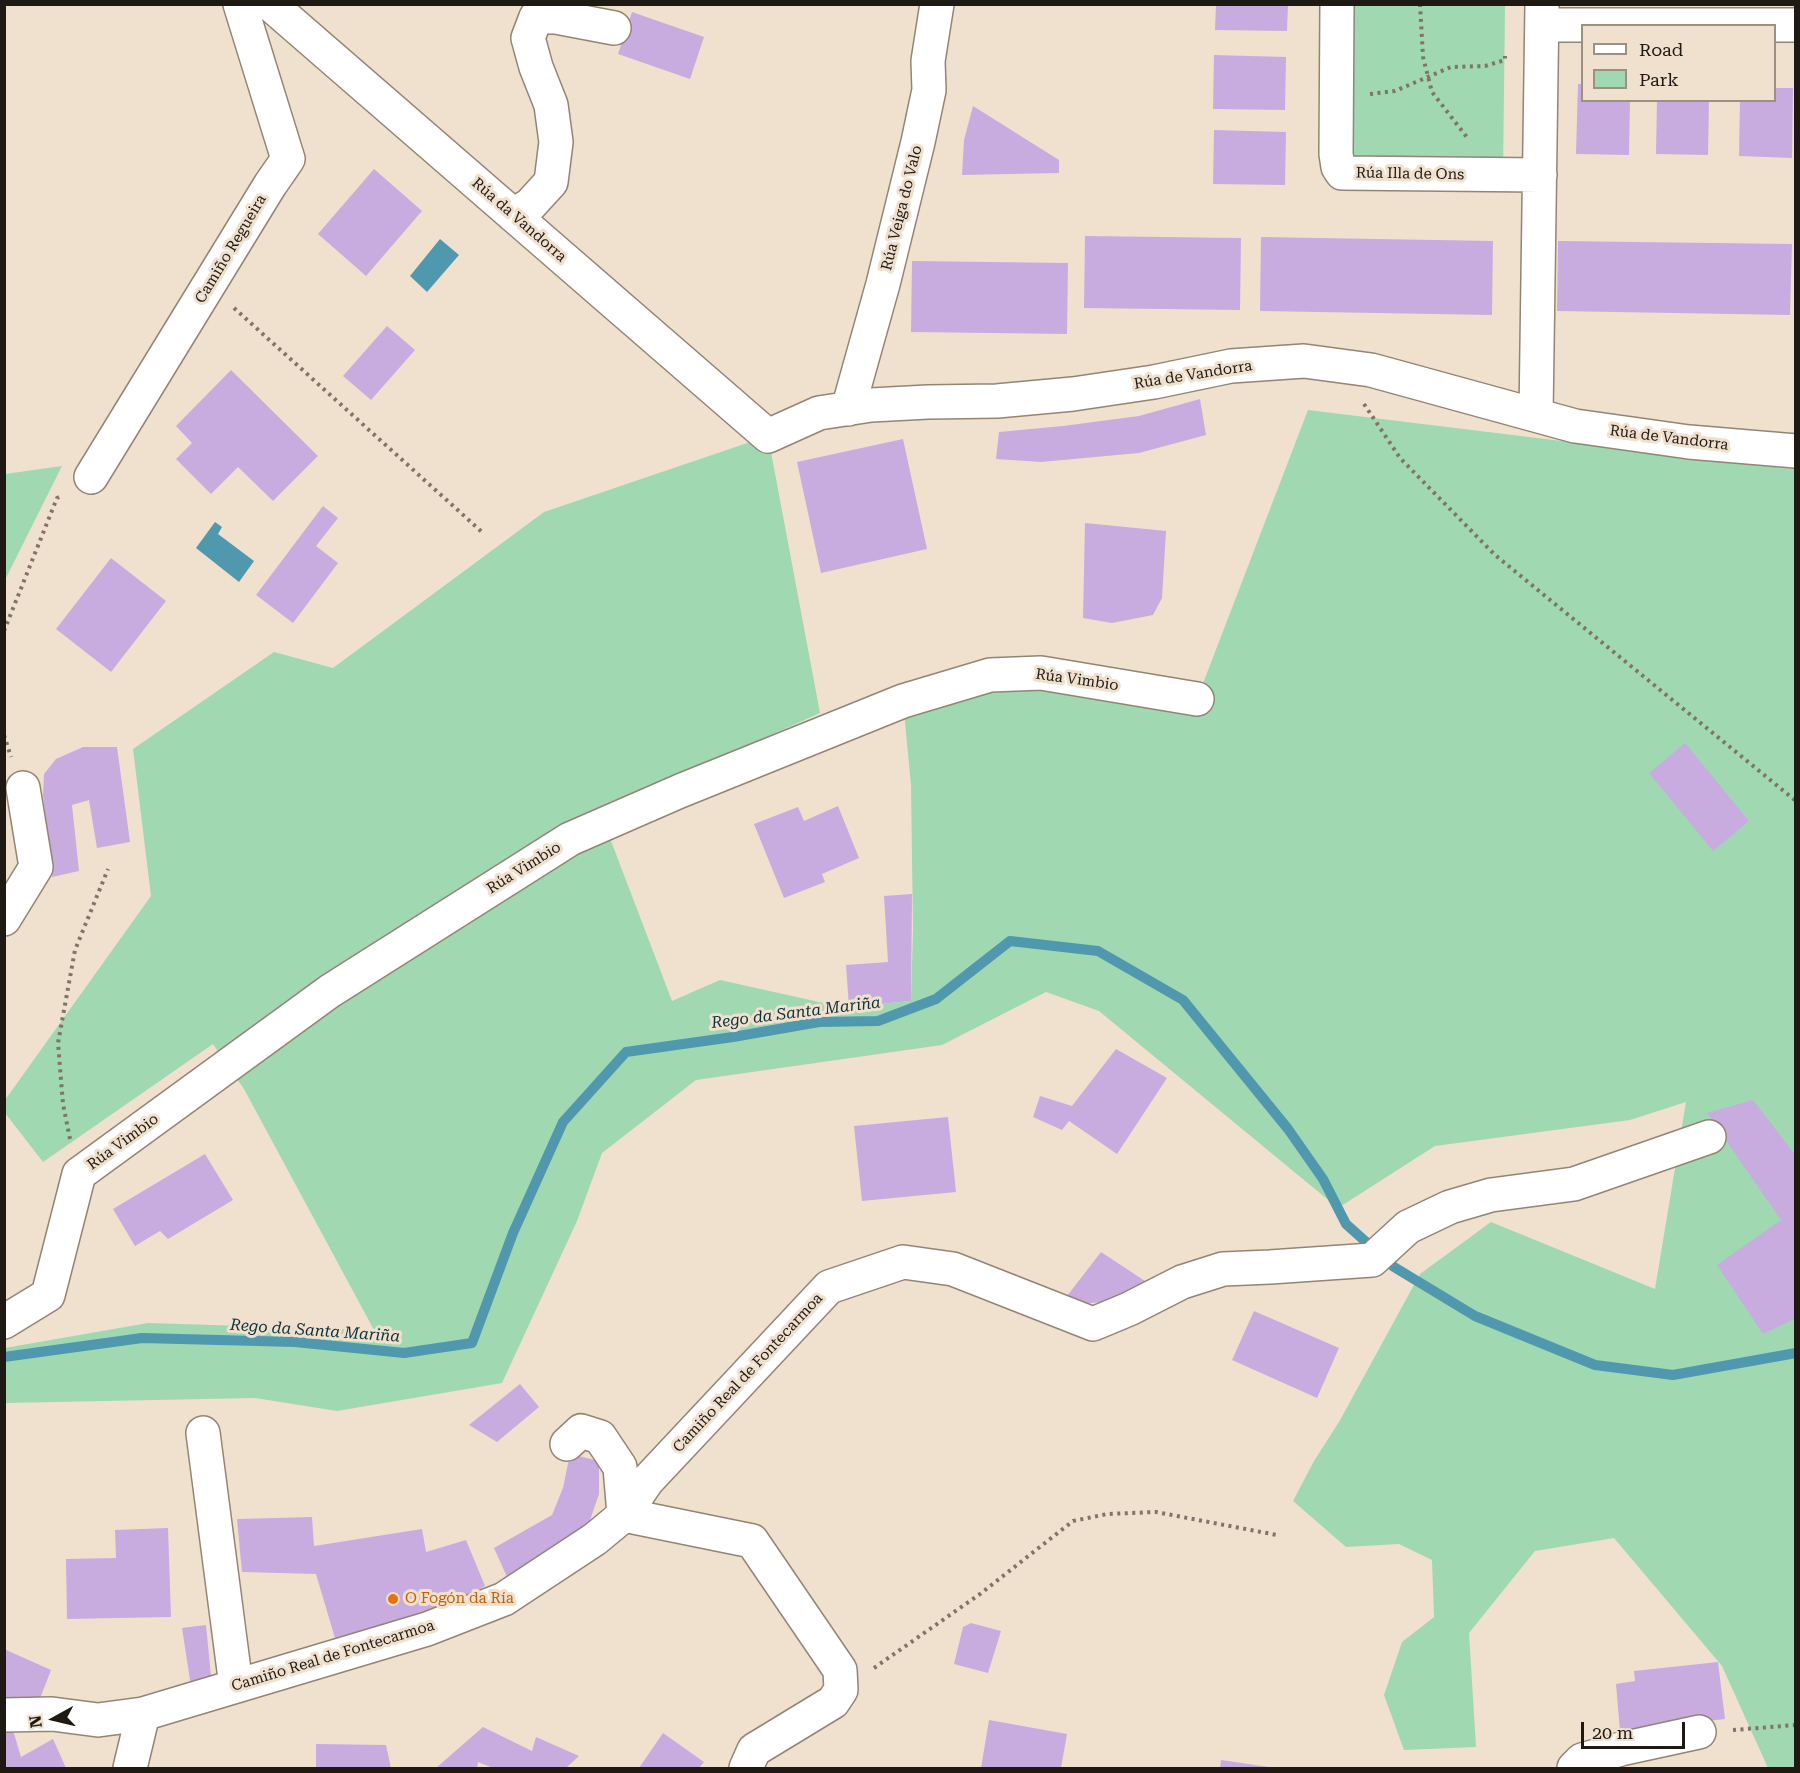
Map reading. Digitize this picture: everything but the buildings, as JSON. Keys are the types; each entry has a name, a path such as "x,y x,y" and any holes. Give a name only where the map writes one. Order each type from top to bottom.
{"street":[{"name":"Camiño Regueira","path":"92,477 288,159 240,4"},
{"name":"Rúa da Vandorra","path":"270,4 768,436"},
{"name":"Rúa Veiga do Valo","path":"848,409 883,284 918,142 929,90 928,62 937,4"},
{"name":"Rúa Illa de Ons","path":"1337,4 1336,154 1338,167 1342,173 1540,175"},
{"path":"1536,415 1542,15 1771,24"},
{"path":"513,215 530,205 551,182 556,142 551,105 536,67 528,38 536,17 556,17 614,28"},
{"path":"1776,24 1796,25"},
{"name":"Rúa de Vandorra","path":"768,436 819,413 871,405 997,401 1073,394 1154,382 1231,366 1304,361 1371,370 1575,426 1689,442 1796,451"},
{"name":"Rúa Vimbio","path":"4,1322 48,1295 80,1174 330,992 570,839 680,791 903,701 990,675 1041,673 1197,699"},
{"path":"4,919 36,867 23,788"},
{"name":"Camiño Real de Fontecarmoa","path":"4,1715 52,1714 98,1720 143,1714 427,1629 504,1599 595,1539 624,1515 647,1481 829,1287 856,1277 903,1262 953,1269 1093,1324 1182,1282 1223,1269 1372,1260 1408,1227 1450,1207 1491,1195 1574,1184 1709,1137"},
{"path":"567,1444 581,1431 600,1437 620,1467 624,1515 752,1541 840,1670 842,1690 833,1702 754,1750 746,1768"},
{"path":"202,1432 236,1686"},
{"path":"130,1768 143,1714"},
{"path":"1574,1768 1582,1760 1699,1732"}],"path":[{"path":"1420,4 1423,57 1432,92 1476,149 1503,175"},
{"path":"1336,98 1395,91 1451,67 1485,66 1505,60 1505,49"},
{"path":"209,285 482,532"},
{"path":"1338,366 1400,458 1495,555 1796,801"},
{"path":"4,631 57,498 92,477"},
{"path":"80,1174 63,1104 58,1043 75,950 108,869"},
{"path":"842,1690 980,1594 1073,1521 1107,1514 1156,1512 1277,1535"},
{"path":"1699,1732 1796,1725"}],"green space":[{"path":"1341,5 1505,5 1503,175 1342,173"},
{"path":"1308,410 1791,469 1795,447 1795,1768 1768,1768 1722,1666 1614,1538 1535,1551 1469,1633 1476,1747 1404,1750 1384,1695 1402,1642 1434,1617 1432,1560 1399,1544 1346,1547 1293,1501 1420,1274 1491,1222 1655,1289 1686,1102 1630,1120 1435,1146 1338,1208 1099,1011 1046,992 942,1045 696,1080 602,1153 577,1221 502,1383 337,1411 255,1398 5,1403 5,1348 148,1323 374,1330 244,1089 213,1044 43,1162 5,1113 5,1100 151,896 133,749 274,652 333,668 544,512 768,436 820,713 600,812 672,1001 720,980 837,1006 849,1007 911,1001 913,929 911,785 903,701 990,675 1197,699"},
{"path":"62,466 5,580 5,474"}],"water":[{"path":"440,239 459,255 427,292 410,276"},
{"path":"215,522 222,527 218,534 254,561 239,582 196,548"}],"waterway":[{"name":"Rego da Santa Mariña","path":"4,1357 142,1338 295,1342 404,1353 472,1343 513,1233 563,1122 626,1052 819,1022 878,1021 936,999 1010,941 1098,951 1183,1000 1288,1129 1323,1179 1346,1224 1394,1267 1475,1316 1595,1365 1673,1375 1796,1353"}],"place":[{"name":"O Fogón da Ría","path":"393,1599"}]}
